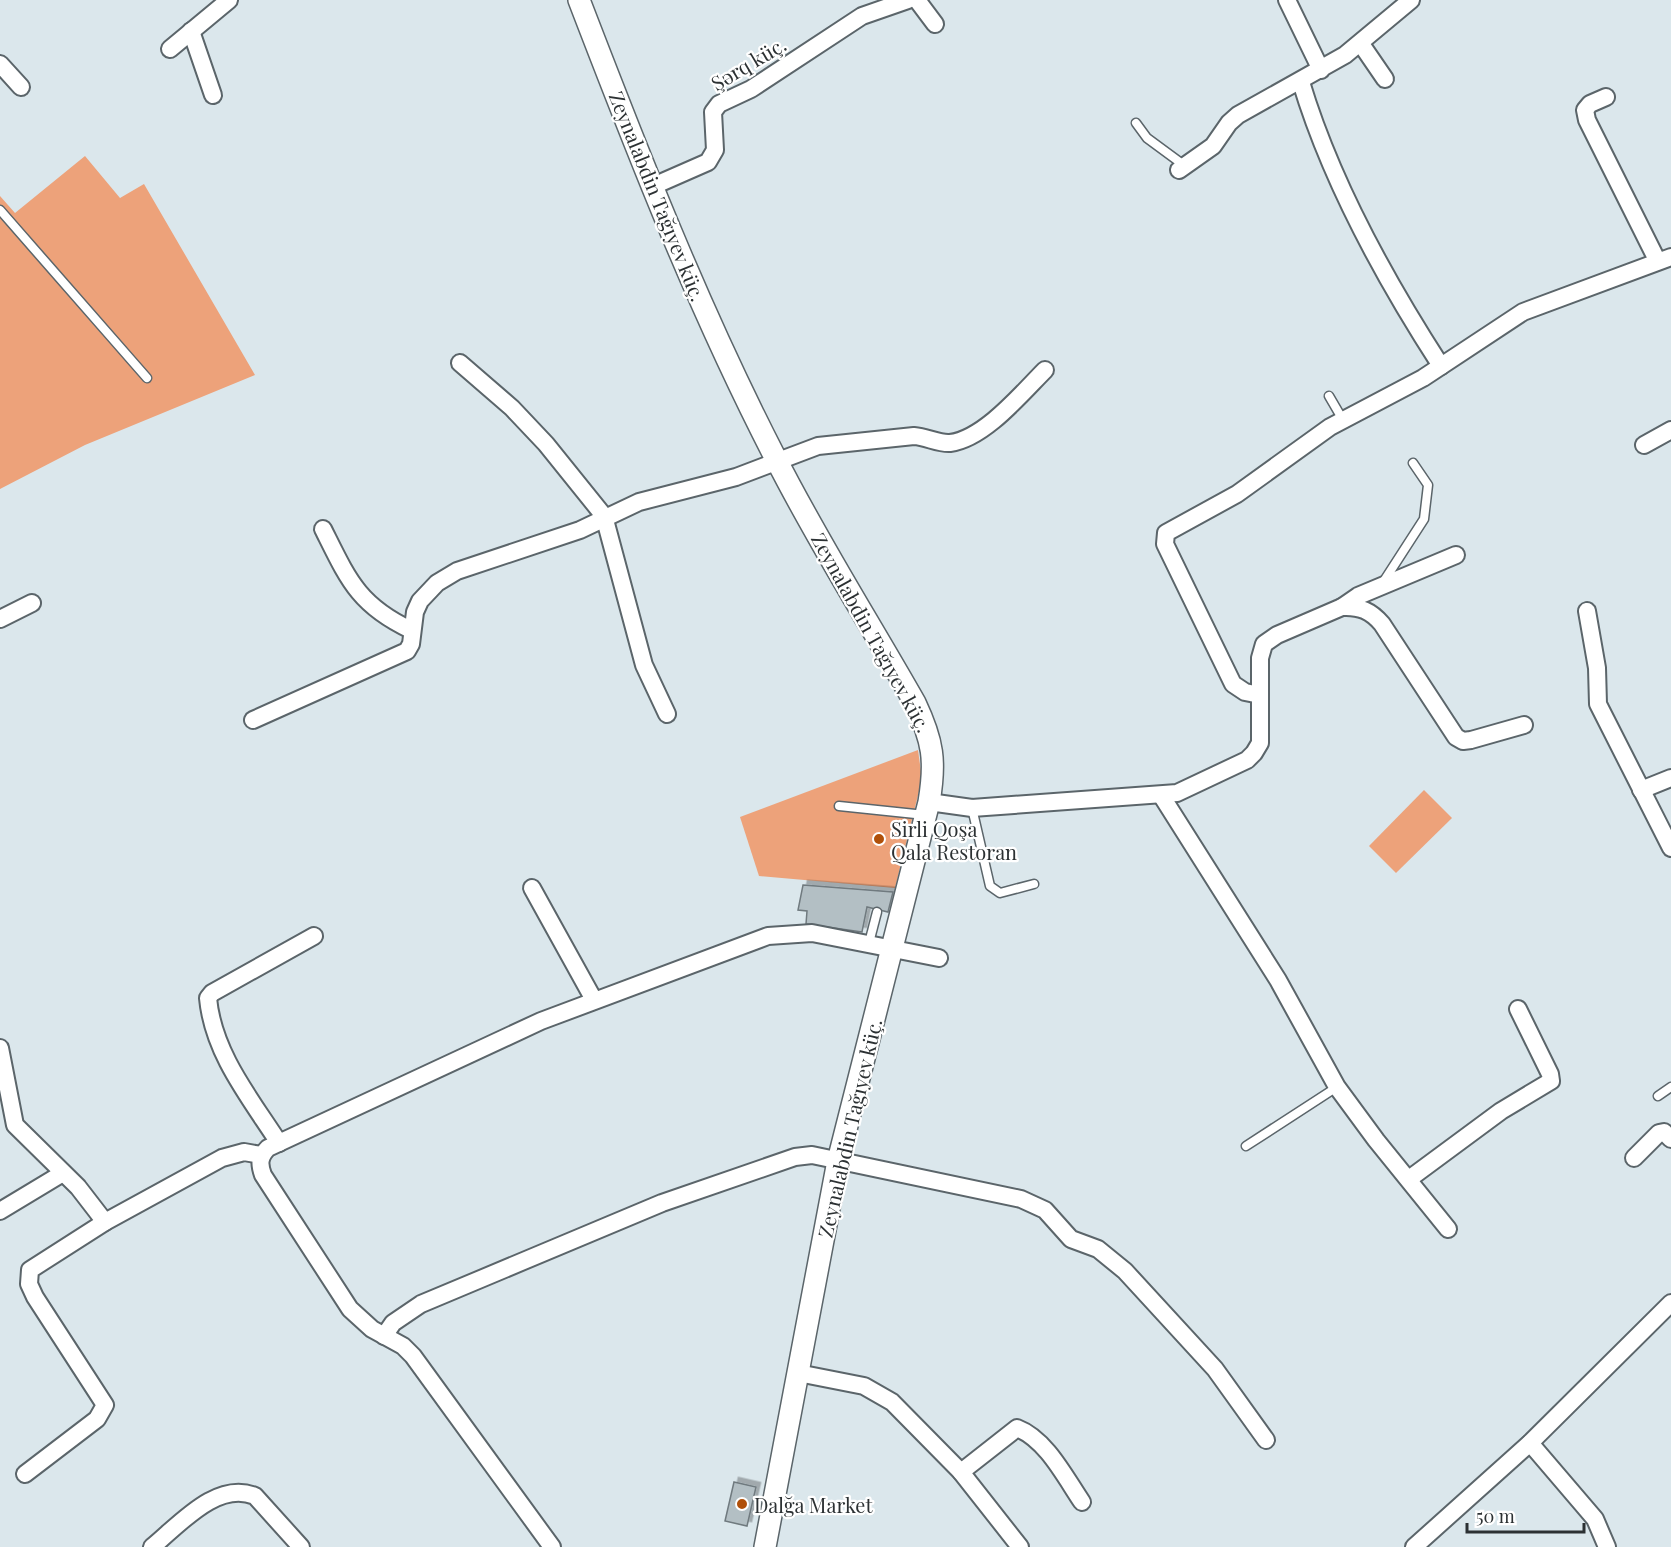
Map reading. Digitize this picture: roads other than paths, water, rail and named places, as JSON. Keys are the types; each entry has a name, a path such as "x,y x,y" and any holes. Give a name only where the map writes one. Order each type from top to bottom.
{"street":[{"path":"170,49 229,0"},
{"name":"Zeynalabdin Tağıyev küç.","path":"579,0 651,187 692,285 777,460 925,724 934,762 927,808 890,946 838,1161 765,1547"},
{"name":"Şərq küç.","path":"651,187 708,162 713,156 715,150 713,112 719,104 751,89 862,16 908,0"},
{"path":"917,0 935,24"},
{"path":"1287,0 1321,70"},
{"path":"1182,168 1213,146 1229,123 1239,115 1301,82 1361,44 1411,0"},
{"path":"191,31 213,96"},
{"path":"1361,44 1385,79"},
{"path":"0,64 21,87"},
{"path":"1301,82 1310,112 1386,277 1441,366"},
{"path":"1260,695 1245,692 1233,684 1164,538 1172,529 1237,494 1343,420 1407,387 1536,306 1664,259 1587,120 1585,110 1590,104 1606,97"},
{"path":"460,363 512,408 595,501 604,516 644,665 667,714"},
{"path":"253,720 407,651 411,644 411,630 420,601 437,583 457,571 580,530 604,516 639,502 736,477 818,446 914,436 929,437 942,443 963,440 975,435 1017,399 1045,370"},
{"path":"1644,445 1671,430"},
{"path":"323,529 356,590 387,619 411,630"},
{"path":"927,808 972,808 1161,795 1198,785 1247,760 1260,743 1260,658 1264,644 1277,635 1380,587 1456,555"},
{"path":"0,619 32,603"},
{"path":"1342,606 1368,611 1382,624 1456,737 1463,741 1471,740 1524,725"},
{"path":"1587,611 1597,668 1598,704 1671,848"},
{"path":"1641,790 1671,778"},
{"path":"1161,795 1278,980 1337,1087 1448,1229"},
{"path":"532,888 594,1000"},
{"path":"25,1474 98,1419 105,1405 35,1297 28,1276 37,1264 105,1222 222,1158 244,1152 261,1155 279,1143 541,1021 768,936 812,933 890,946 939,958"},
{"path":"279,1143 225,1057 217,1039 208,998 212,993 314,936"},
{"path":"1408,1179 1501,1111 1551,1081 1551,1074 1518,1009"},
{"path":"0,1048 15,1125 78,1187 105,1222"},
{"path":"1634,1158 1659,1133 1664,1132 1671,1139"},
{"path":"261,1155 260,1166 263,1175 350,1309 372,1329 403,1346 413,1356 552,1547"},
{"path":"384,1336 393,1323 422,1304 662,1203 795,1157 812,1155 1021,1199 1045,1210 1071,1239 1098,1249 1125,1271 1215,1369 1266,1440"},
{"path":"0,1211 63,1173"},
{"path":"1414,1547 1530,1443 1671,1303"},
{"path":"798,1373 830,1378 877,1393 892,1402 961,1472 1020,1547"},
{"path":"961,1472 1017,1428 1036,1440 1082,1502"},
{"path":"1530,1443 1595,1519 1607,1547"},
{"path":"152,1547 207,1503 222,1495 246,1492 255,1496 300,1547"}],"lane":[{"path":"1136,123 1147,138 1182,168"},
{"path":"0,210 147,378"},
{"path":"1329,396 1343,420"},
{"path":"1380,587 1424,519 1428,485 1413,463"},
{"path":"839,806 927,808"},
{"path":"972,808 990,886 1000,893 1034,884"},
{"path":"869,943 877,912"},
{"path":"1246,1146 1337,1087"},
{"path":"1658,1096 1671,1087"}],"place":[{"name":"Sirli Qoşa Qala Restoran","path":"879,839"},
{"name":"Dalğa Market","path":"742,1504"}]}
